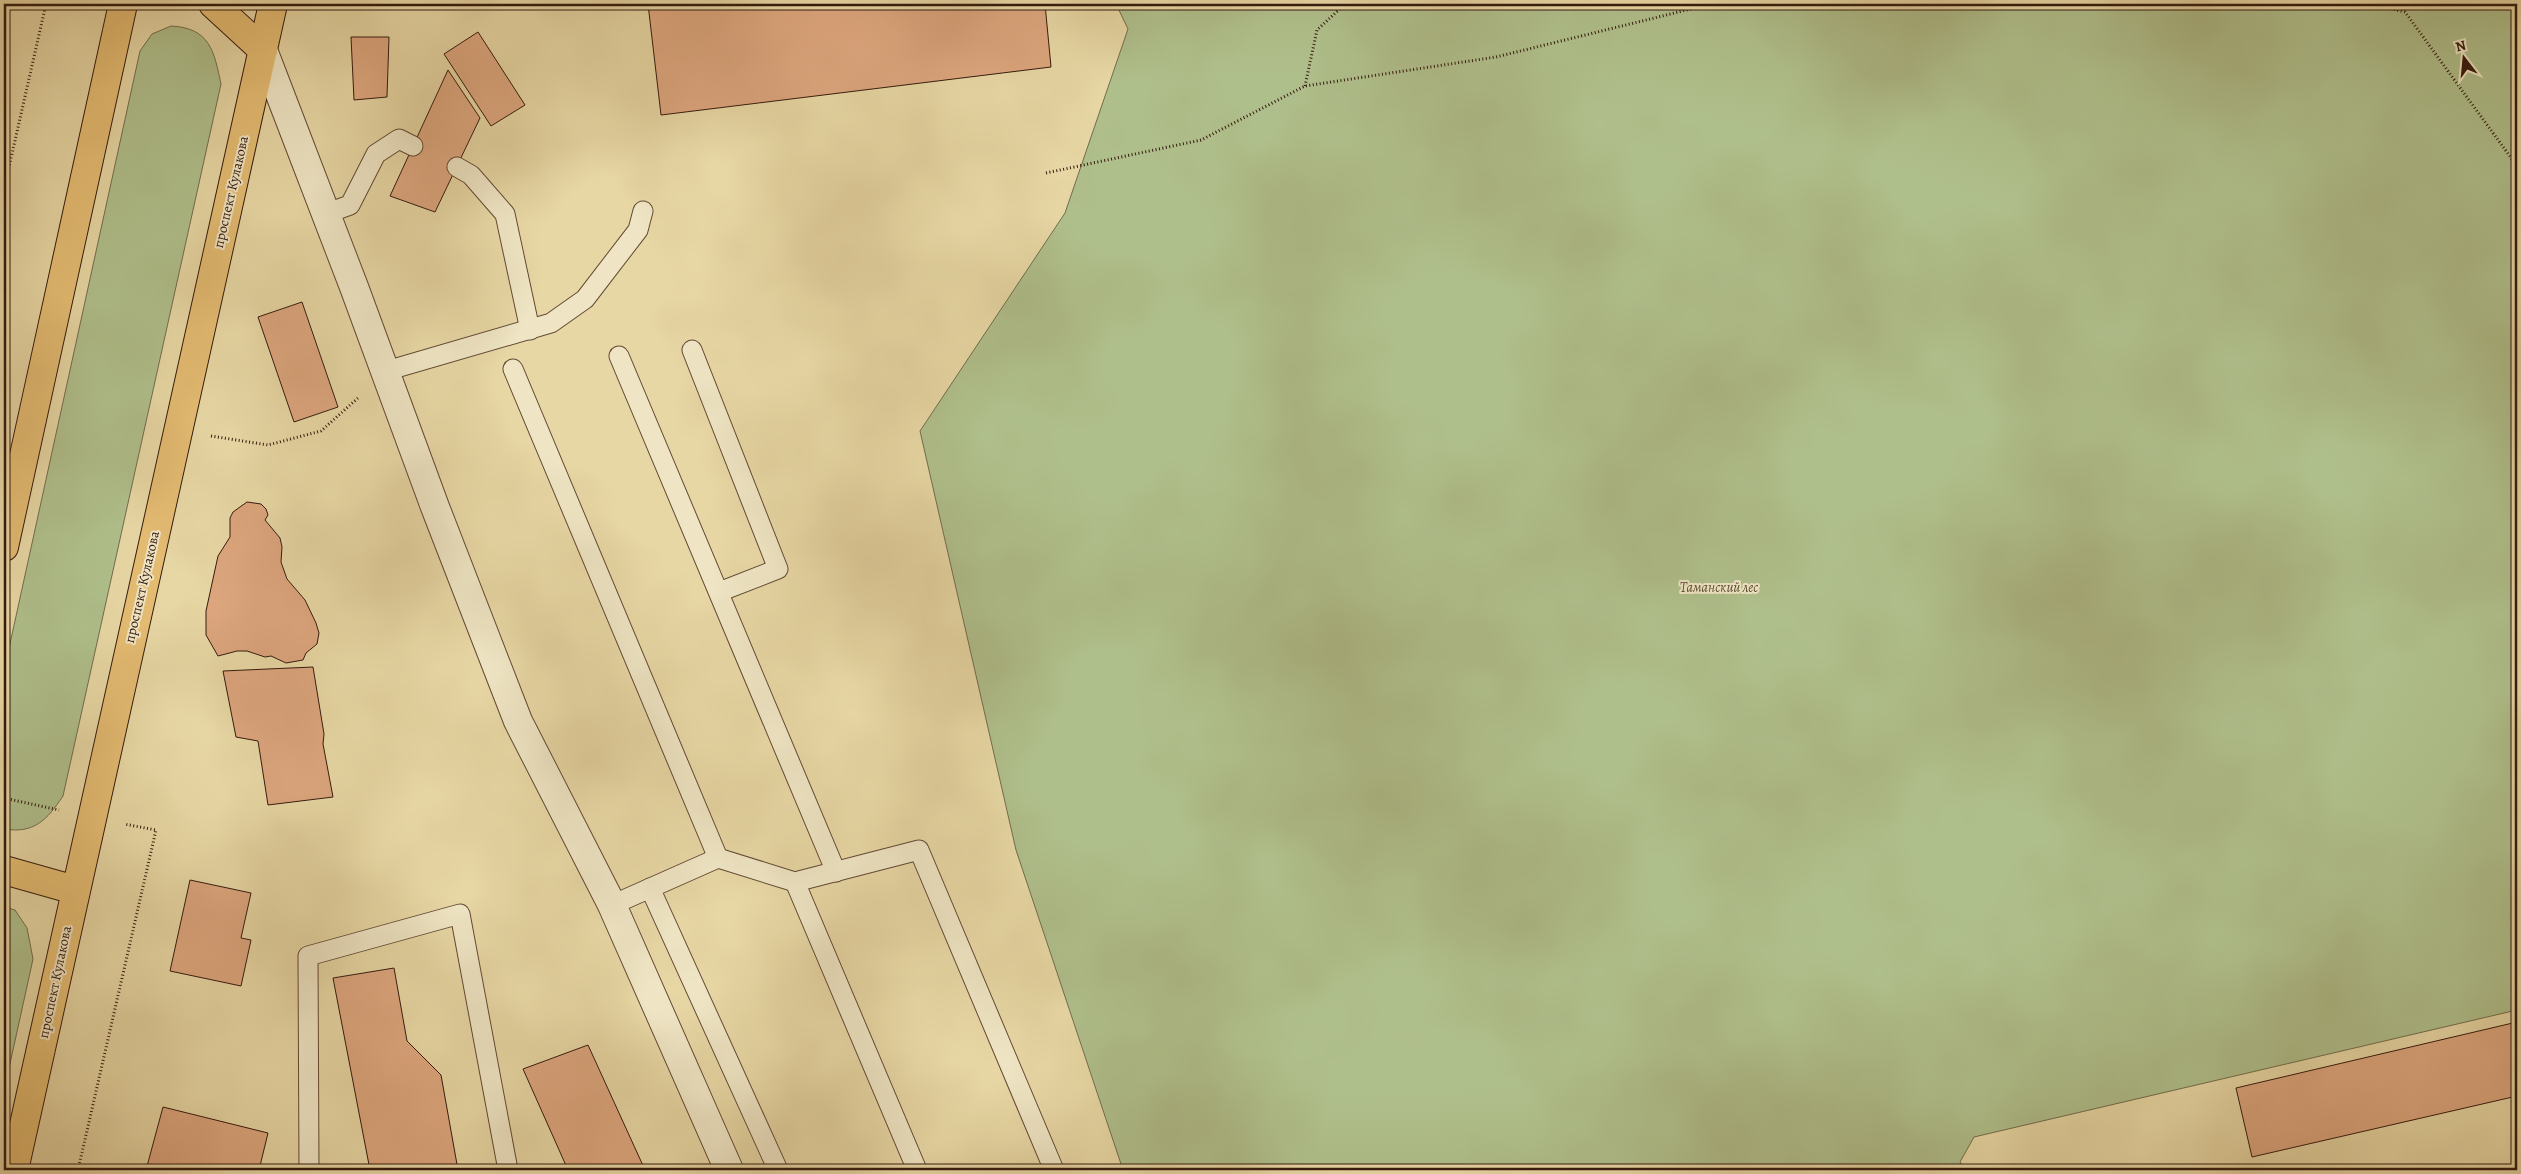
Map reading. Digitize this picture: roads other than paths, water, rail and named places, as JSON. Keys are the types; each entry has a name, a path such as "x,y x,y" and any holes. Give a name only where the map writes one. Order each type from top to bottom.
{"main road":[{"path":"4,547 123,4"},
{"path":"213,4 262,50"},
{"name":"проспект Кулакова","path":"14,1170 273,4"},
{"path":"4,870 75,890"}],"street":[{"path":"262,50 518,721 612,905 729,1170"}],"lane":[{"path":"325,214 350,204 376,154 398,139 413,146"},
{"path":"456,167 471,174 505,214 530,330"},
{"path":"386,372 551,323 585,299 638,230 643,211"},
{"path":"692,350 778,569 719,592"},
{"path":"619,356 836,872"},
{"path":"512,369 718,858"},
{"path":"612,905 718,858 795,882 919,850 1054,1170"},
{"path":"795,882 917,1170"},
{"path":"650,888 778,1170"},
{"path":"309,1170 308,956 460,914 508,1170"}],"park label":[{"name":"Таманский лес","path":"1719,587"}]}
